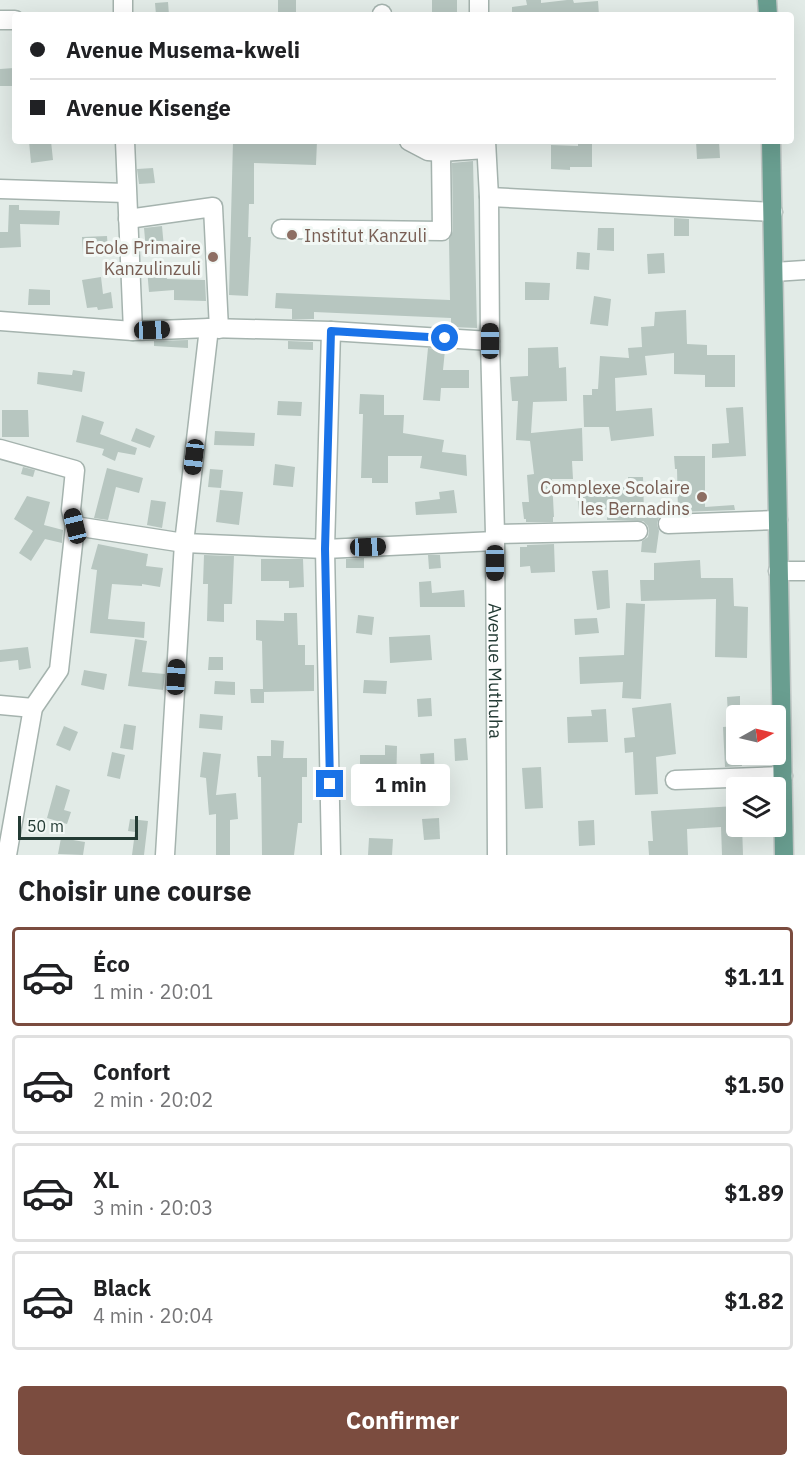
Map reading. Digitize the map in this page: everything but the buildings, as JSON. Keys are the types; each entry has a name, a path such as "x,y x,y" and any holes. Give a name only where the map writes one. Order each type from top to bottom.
{"main road":[{"path":"771,144 784,855"}],"street":[{"path":"125,144 133,330"},
{"path":"415,144 428,151 441,152 486,145"},
{"name":"Avenue Muthuha","path":"486,145 489,197 495,537 497,855"},
{"path":"281,229 442,231 441,152"},
{"path":"0,189 126,193"},
{"path":"489,197 773,212"},
{"path":"128,219 213,207 214,329 184,543 165,855"},
{"path":"774,272 805,270"},
{"path":"0,321 133,330 331,331 490,341"},
{"path":"331,331 325,549 331,855"},
{"path":"0,449 75,470 71,510 75,526 59,670 33,708 7,855"},
{"path":"668,524 778,520"},
{"path":"75,526 184,543 325,549 495,537 638,531"},
{"path":"778,571 805,571"},
{"path":"0,705 33,708"},
{"path":"675,780 783,776"}],"place":[{"name":"Institut Kanzuli","path":"292,235"},
{"name":"Ecole Primaire Kanzulinzuli","path":"213,257"},
{"name":"Complexe Scolaire les Bernadins","path":"702,497"}],"route":[{"path":"330,784 325,549 331,331 445,338"}]}
